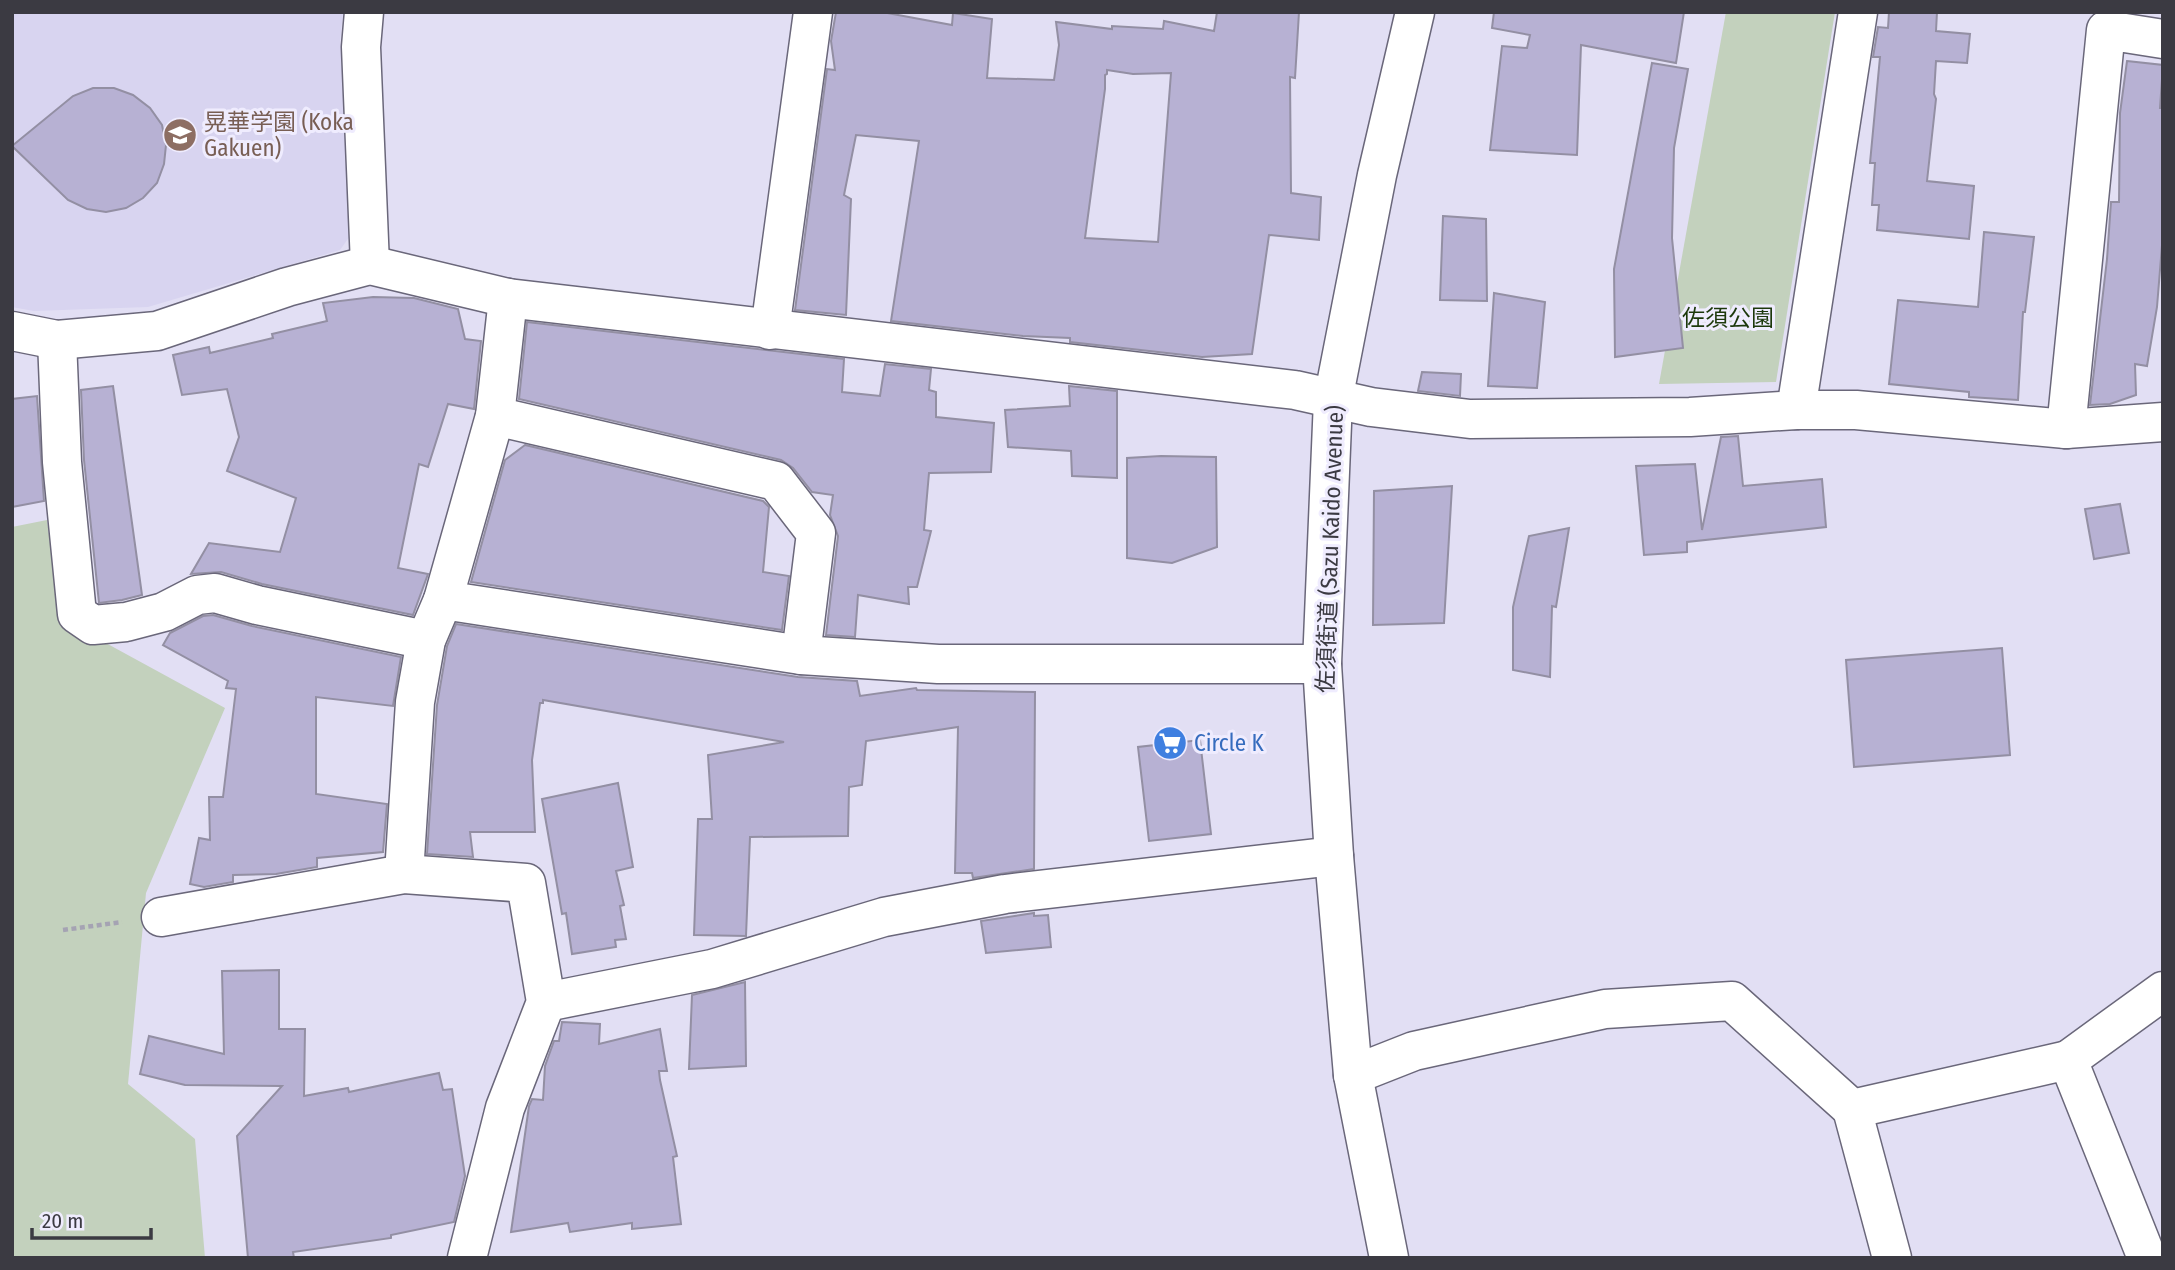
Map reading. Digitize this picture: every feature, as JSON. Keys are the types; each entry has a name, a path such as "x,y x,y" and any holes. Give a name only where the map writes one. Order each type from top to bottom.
{"street":[{"path":"364,12 360,47 370,265"},
{"path":"770,330 813,12"},
{"name":"佐須街道 (Sazu Kaido Avenue)","path":"1390,1258 1353,1075 1334,856 1322,664 1333,400 1377,175 1415,12"},
{"path":"1796,410 1858,12"},
{"path":"2066,429 2106,30 2163,38"},
{"path":"12,331 57,340 157,331 287,287 370,265 508,298 1295,390 1333,400 1470,419 1690,417 1796,410 1856,410 2066,429 2163,422"},
{"path":"404,874 415,702 426,640 443,600 495,416 508,298"},
{"path":"57,340 62,463 77,614 93,625 126,622 164,612 197,595 215,593 257,605 426,640"},
{"path":"495,416 776,481 816,533 801,654"},
{"path":"443,600 801,654 938,664 1322,664"},
{"path":"546,1002 712,969 884,918 1005,894 1334,856"},
{"path":"161,917 404,874 526,883 546,1002 505,1108 467,1258"},
{"path":"1852,1109 2068,1060 2163,991"},
{"path":"1353,1075 1414,1051 1605,1009 1732,1001 1852,1109 1892,1258"},
{"path":"2068,1060 2147,1258"}],"path":[{"path":"63,930 161,917"}],"shaded area":[{"name":"晃華学園 (Koka Gakuen)","path":"12,12 343,12 340,42 355,229 340,250 148,307 34,311 12,307"}],"green space":[{"name":"佐須公園","path":"1726,12 1835,12 1776,382 1659,384"},
{"path":"47,520 60,618 225,708 146,893 128,1084 195,1139 205,1258 12,1258 12,527"}],"building":[{"path":"836,12 882,12 952,25 953,13 992,19 987,78 1054,80 1059,45 1056,22 1112,29 1112,26 1163,29 1164,21 1214,31 1217,12 1299,12 1295,78 1290,77 1291,193 1321,197 1319,240 1269,235 1252,354 1202,357 1070,342 1070,338 1023,336 891,321 919,141 856,135 844,195 851,199 846,315 795,310 827,69 835,70 831,41","holes":["1107,70 1133,74 1171,73 1158,242 1085,238 1105,75"]},
{"path":"1494,12 1684,12 1676,63 1581,45 1577,155 1490,150 1502,46 1527,48 1530,35 1492,28"},
{"path":"1889,12 1937,12 1936,31 1970,34 1967,63 1936,61 1936,99 1927,181 1974,186 1969,239 1877,230 1879,205 1872,205 1875,163 1870,163 1880,57 1873,57 1878,27 1888,28"},
{"path":"2127,61 2163,65 2160,108 2163,108 2163,233 2157,307 2147,366 2135,364 2136,395 2110,404 2090,405 2111,202 2119,202 2120,113"},
{"path":"1652,63 1688,69 1674,148 1672,238 1683,348 1615,357 1614,269"},
{"path":"93,88 114,88 133,95 150,108 162,125 166,145 164,164 157,183 143,198 126,208 106,212 87,209 68,200 12,146 73,96"},
{"path":"1443,216 1486,219 1487,301 1440,300"},
{"path":"1984,232 2034,237 2023,312 2018,400 1969,397 1969,392 1889,384 1898,300 1978,307"},
{"path":"1494,293 1545,302 1537,388 1488,386"},
{"path":"373,297 414,298 458,309 465,339 481,341 474,409 448,404 428,467 419,464 398,568 428,574 413,615 262,584 221,572 191,574 209,543 280,552 296,498 227,471 239,437 227,389 182,395 173,355 209,347 210,353 273,338 272,334 327,321 323,303"},
{"path":"527,322 844,359 842,392 880,396 885,364 931,369 929,390 936,392 936,417 994,423 991,472 929,473 924,530 931,531 917,587 908,587 909,604 858,595 855,637 826,635 838,536 830,515 833,495 812,492 793,468 781,460 519,399"},
{"path":"1422,372 1461,374 1460,396 1418,391"},
{"path":"113,386 142,595 99,603 84,460 81,390"},
{"path":"1069,386 1117,391 1117,478 1072,476 1071,451 1008,447 1005,410 1070,406"},
{"path":"37,396 44,501 12,507 12,399"},
{"path":"1738,436 1743,486 1822,479 1826,527 1687,542 1687,552 1644,555 1636,466 1695,464 1702,530 1721,437"},
{"path":"525,445 763,501 769,507 763,572 789,576 782,630 471,582 505,460"},
{"path":"1216,457 1217,547 1172,563 1127,558 1127,458"},
{"path":"1452,486 1444,623 1373,625 1374,491"},
{"path":"2120,504 2129,553 2094,559 2085,509"},
{"path":"1569,528 1556,607 1552,606 1550,677 1513,670 1513,607 1529,536"},
{"path":"213,615 252,626 401,657 393,706 316,697 316,794 387,804 383,852 317,858 317,867 276,874 233,875 233,882 204,887 190,884 199,838 210,840 209,797 223,797 236,689 226,688 228,681 163,645 170,633 203,616"},
{"path":"456,624 798,677 857,681 860,696 916,688 1035,692 1034,869 973,878 972,873 955,873 958,727 866,741 862,785 849,787 848,836 750,837 746,936 694,935 698,819 712,819 708,755 784,742 543,700 543,703 540,703 532,760 535,832 470,832 473,857 427,854 437,705 447,646"},
{"path":"2002,648 2010,755 1854,767 1846,660"},
{"path":"1200,740 1211,834 1149,841 1138,747"},
{"path":"618,783 633,867 616,871 624,905 620,906 626,939 615,940 616,947 572,954 566,913 562,914 542,799"},
{"path":"1034,913 1034,916 1048,915 1051,947 986,953 981,921"},
{"path":"279,970 279,1029 305,1029 304,1096 348,1088 349,1092 439,1073 443,1090 452,1089 465,1176 454,1222 391,1235 391,1238 293,1252 294,1258 248,1258 237,1136 282,1086 185,1085 140,1074 149,1036 224,1054 222,971"},
{"path":"745,982 746,1066 689,1069 692,995"},
{"path":"562,1022 600,1024 599,1044 660,1029 667,1071 659,1071 677,1156 673,1157 681,1224 632,1229 632,1223 570,1232 568,1223 511,1232 529,1106 532,1099 543,1100 545,1066 554,1041 559,1041"}],"place":[{"name":"晃華学園 (Koka Gakuen)","path":"180,135"},
{"name":"Circle K","path":"1170,743"}]}
